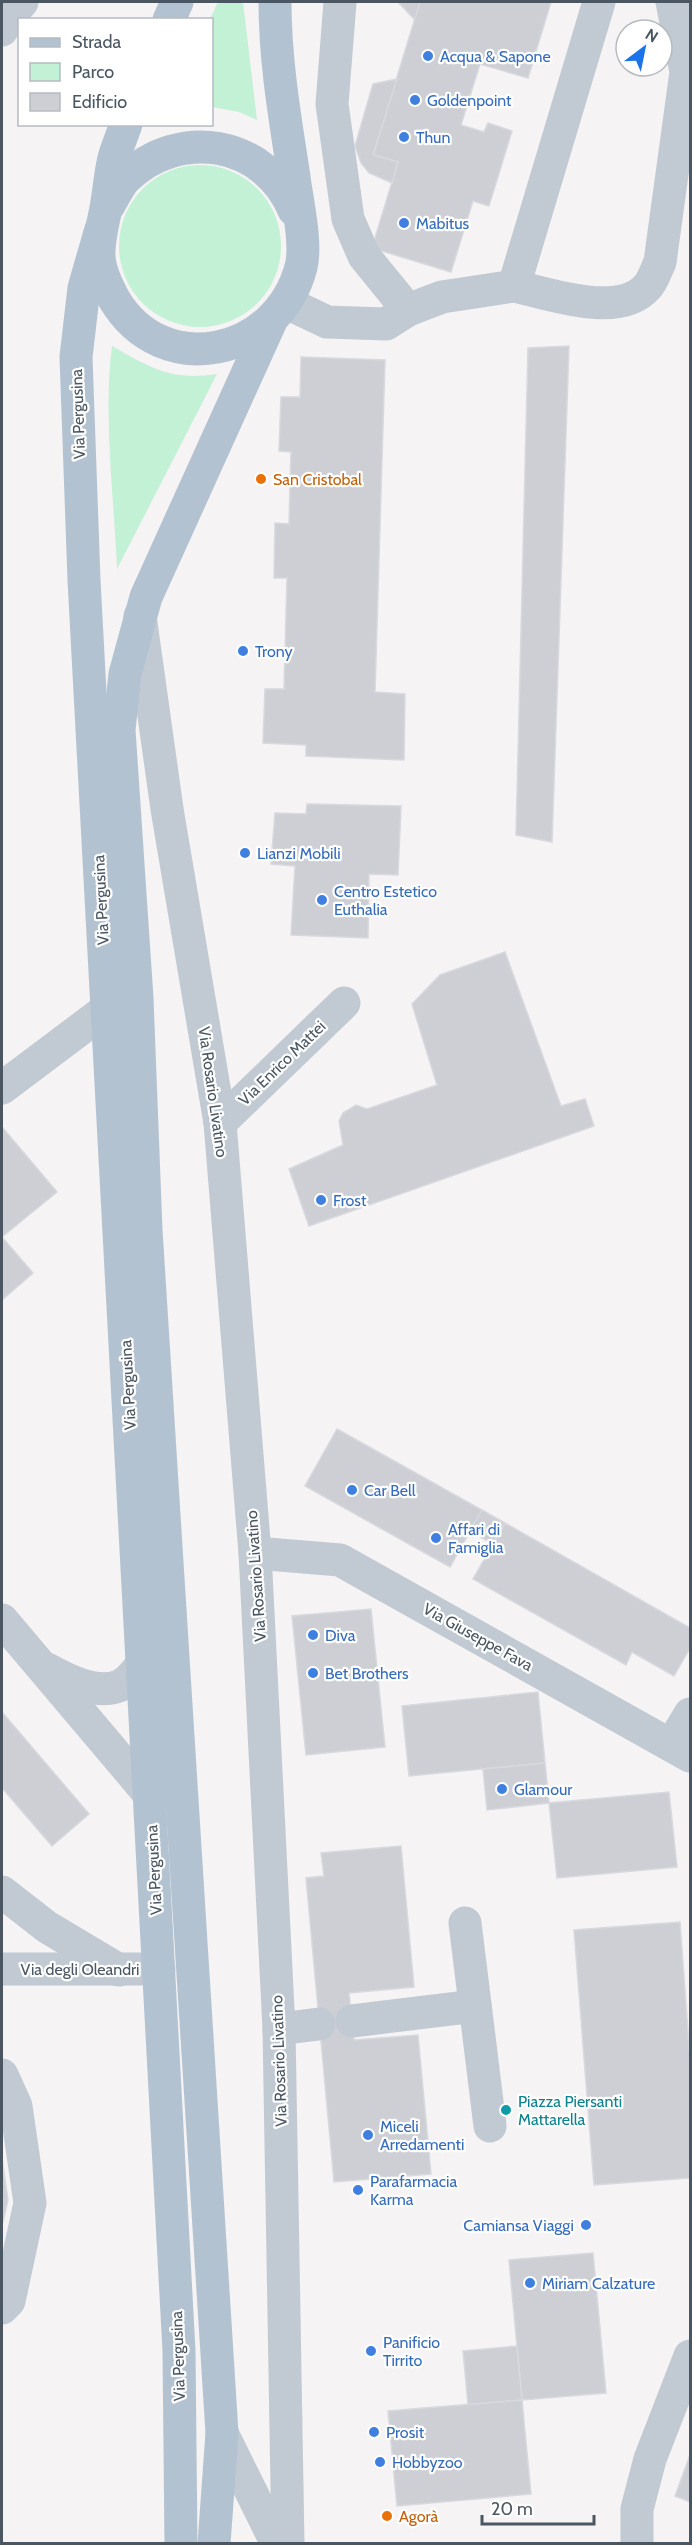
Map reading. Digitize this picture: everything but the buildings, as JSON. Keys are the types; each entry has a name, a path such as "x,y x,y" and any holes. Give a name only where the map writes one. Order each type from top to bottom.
{"main road":[{"path":"170,18 177,2"},
{"path":"125,126 114,158 99,258 106,285 120,309 141,329 165,343 193,349 221,347 249,338 279,312 301,266 301,226 275,46 275,2"},
{"path":"103,220 125,179 154,157 190,146 227,149 260,165 286,192 301,226"},
{"name":"Via Pergusina","path":"103,220 84,288 76,357 84,580 179,2351 181,2544"},
{"name":"Via Pergusina","path":"214,2544 222,2433 148,1265 137,998 119,730 125,674 140,615 279,312"}],"street":[{"path":"2,30 11,14 22,2"},
{"path":"340,2 332,104 348,219 364,256 408,310"},
{"path":"514,286 600,2"},
{"path":"279,312 327,322 386,324 408,310 442,297 514,286 596,303 627,302 648,287 660,262 686,72 672,2"},
{"name":"Via Rosario Livatino","path":"140,615 167,809 220,1124 255,1553 279,2029 288,2544"},
{"name":"Via Enrico Mattei","path":"220,1124 344,1003"},
{"path":"2,1089 107,1009"},
{"name":"Via Giuseppe Fava","path":"255,1553 340,1560 681,1750"},
{"path":"2,1620 150,1796"},
{"path":"40,1666 72,1682 99,1688 120,1686 143,1663"},
{"path":"681,1750 690,1714"},
{"path":"2,1892 47,1927 119,1970"},
{"path":"465,1923 490,2126"},
{"name":"Via degli Oleandri","path":"2,1969 159,1969"},
{"path":"352,2020 475,2006"},
{"path":"279,2029 319,2024"},
{"path":"2,2075 16,2106 30,2203 9,2301 2,2308"},
{"path":"637,2544 637,2509 650,2459 690,2356"},
{"path":"222,2433 277,2544"}],"green space":[{"path":"218,2 243,2 257,120 239,112 213,107 213,18 210,18"},
{"path":"200,165 216,166 231,171 245,178 257,189 268,201 275,215 280,230 280,262 275,277 268,291 257,303 245,314 231,321 216,326 200,327 184,326 169,321 155,314 143,303 132,291 125,277 120,262 119,246 120,230 125,215 132,201 143,189 155,178 169,171 184,166"},
{"path":"112,346 162,371 187,376 217,374 117,569 109,428"}],"place":[{"name":"Acqua & Sapone","path":"428,56"},
{"name":"Goldenpoint","path":"415,100"},
{"name":"Thun","path":"404,137"},
{"name":"Mabitus","path":"404,223"},
{"name":"San Cristobal","path":"261,479"},
{"name":"Trony","path":"243,651"},
{"name":"Lianzi Mobili","path":"245,853"},
{"name":"Centro Estetico Euthalia","path":"322,900"},
{"name":"Frost","path":"321,1200"},
{"name":"Car Bell","path":"352,1490"},
{"name":"Affari di Famiglia","path":"436,1538"},
{"name":"Diva","path":"313,1635"},
{"name":"Bet Brothers","path":"313,1673"},
{"name":"Glamour","path":"502,1789"},
{"name":"Piazza Piersanti Mattarella","path":"506,2110"},
{"name":"Miceli Arredamenti","path":"368,2135"},
{"name":"Parafarmacia Karma","path":"358,2190"},
{"name":"Camiansa Viaggi","path":"586,2225"},
{"name":"Miriam Calzature","path":"530,2283"},
{"name":"Panificio Tirrito","path":"371,2351"},
{"name":"Prosit","path":"374,2432"},
{"name":"Hobbyzoo","path":"380,2462"},
{"name":"Agorà","path":"387,2516"}]}
